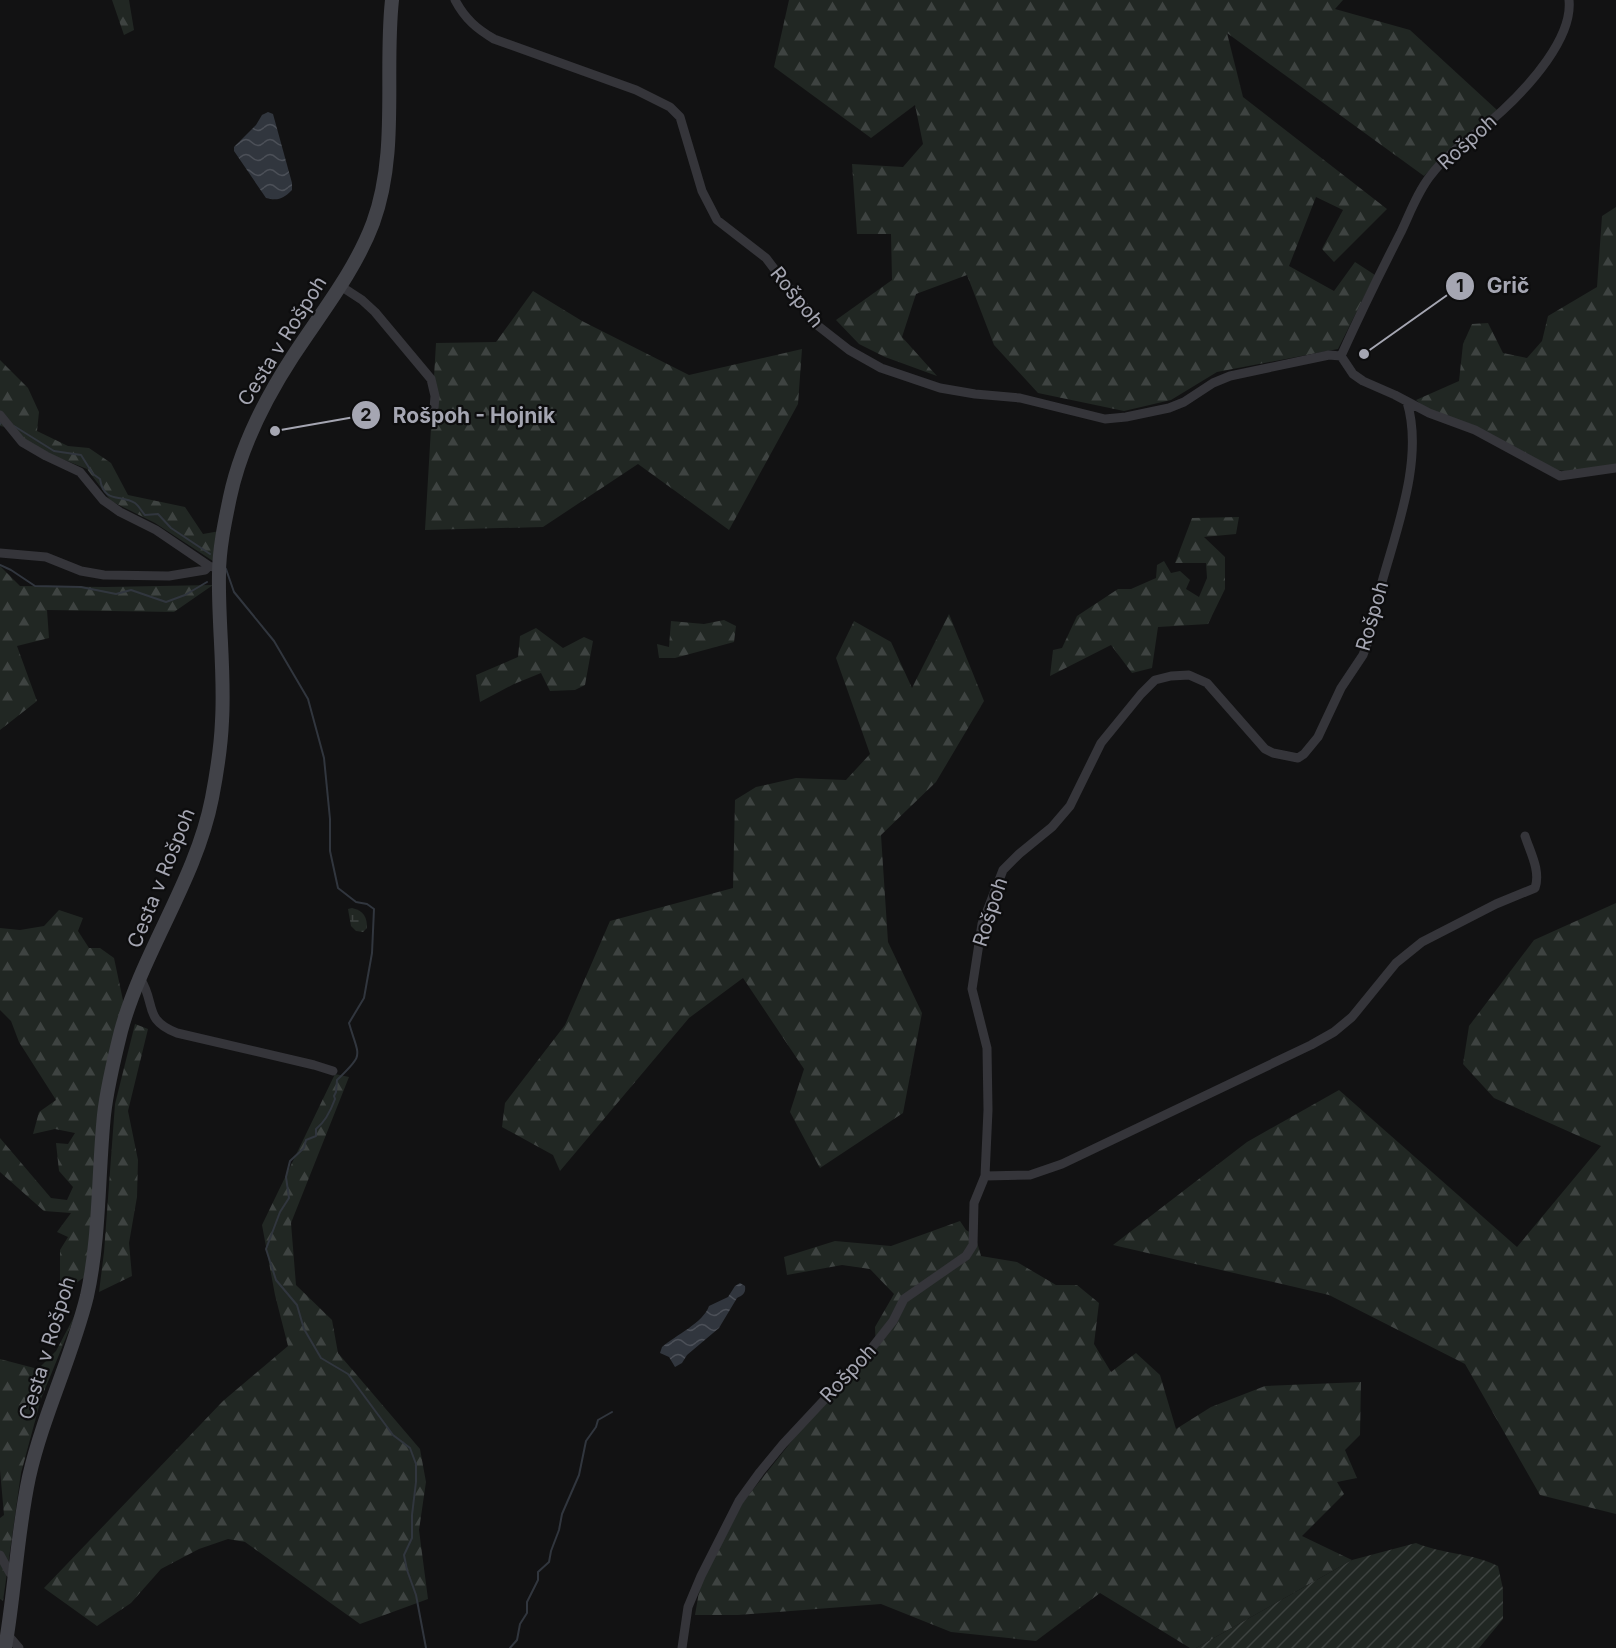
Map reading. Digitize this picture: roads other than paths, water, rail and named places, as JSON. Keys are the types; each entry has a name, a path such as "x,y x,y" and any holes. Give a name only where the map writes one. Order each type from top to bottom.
{"street":[{"name":"Cesta v Rošpoh","path":"5,1648 30,1475 87,1296 98,1218 105,1111 126,1012 190,868 200,842 211,800 222,720 214,567 231,494 253,426 282,373 351,269 373,222 383,188 388,151 389,26 392,0"},
{"name":"Rošpoh","path":"455,0 466,18 477,29 494,39 636,90 670,107 680,117 702,191 717,220 766,258 795,293 817,325 849,350 881,368 940,388 1020,398 1105,418 1126,417 1169,408 1230,376 1329,355 1341,356 1376,280 1430,176 1460,144 1502,111 1554,51 1569,16 1569,0"},
{"path":"339,285 375,312 431,379 435,396 433,421"},
{"path":"1341,356 1353,374 1375,387 1429,413 1475,430 1560,476 1616,468"},
{"name":"Rošpoh","path":"682,1648 688,1607 739,1501 783,1444 867,1354 893,1321 904,1299 966,1256 973,1245 974,1203 986,1176 989,1066 984,1031 972,989 982,924 1003,870 1052,827 1070,806 1101,743 1155,680 1189,675 1208,683 1265,749 1299,758 1304,754 1318,737 1341,688 1363,655 1367,644 1397,531 1409,471 1411,419 1407,402"},
{"path":"0,415 22,442 80,472 104,500 120,512 156,530 214,567"},
{"path":"0,553 46,557 81,572 104,575 169,576 214,567"},
{"path":"986,1176 1030,1175 1062,1164 1334,1032 1352,1017 1407,952 1486,909 1535,888 1538,879 1525,836"},
{"path":"141,980 146,989 151,1011 163,1028 333,1071"},
{"path":"0,1555 10,1573 14,1575"},
{"path":"7,1634 19,1648"}],"water":[{"path":"268,112 273,114 292,183 292,190 277,199 266,198 234,151 234,147 256,125 262,115"},
{"path":"740,1283 745,1286 744,1292 737,1298 719,1328 687,1355 682,1363 675,1367 669,1357 660,1353 662,1347 701,1318 709,1306 728,1297 735,1286"}],"waterway":[{"path":"14,426 54,451 81,455 93,474 100,479 105,492 114,497 130,500 145,515 158,514 171,528 210,554"},
{"path":"0,565 35,586 81,587 116,594 131,590 166,602 185,595 207,582"},
{"path":"226,569 234,592 274,641 308,699 324,758 330,819 330,851 338,888 356,902 367,904 374,909 372,953 364,998 349,1023 357,1049 356,1059 337,1080 335,1099 327,1116 316,1129 316,1136 306,1140 304,1148 290,1161 286,1177 289,1198 280,1212 266,1249 276,1280 297,1305 304,1329 321,1358 348,1374 393,1435 410,1448 416,1464 416,1482 412,1538 404,1555 416,1595 426,1648"},
{"path":"510,1648 517,1640 520,1624 527,1613 527,1602 538,1580 538,1572 549,1562 562,1514 579,1475 586,1441 598,1420 612,1412"}],"place":[{"name":"Grič","path":"1364,354"},
{"name":"Rošpoh - Hojnik","path":"275,431"}]}
